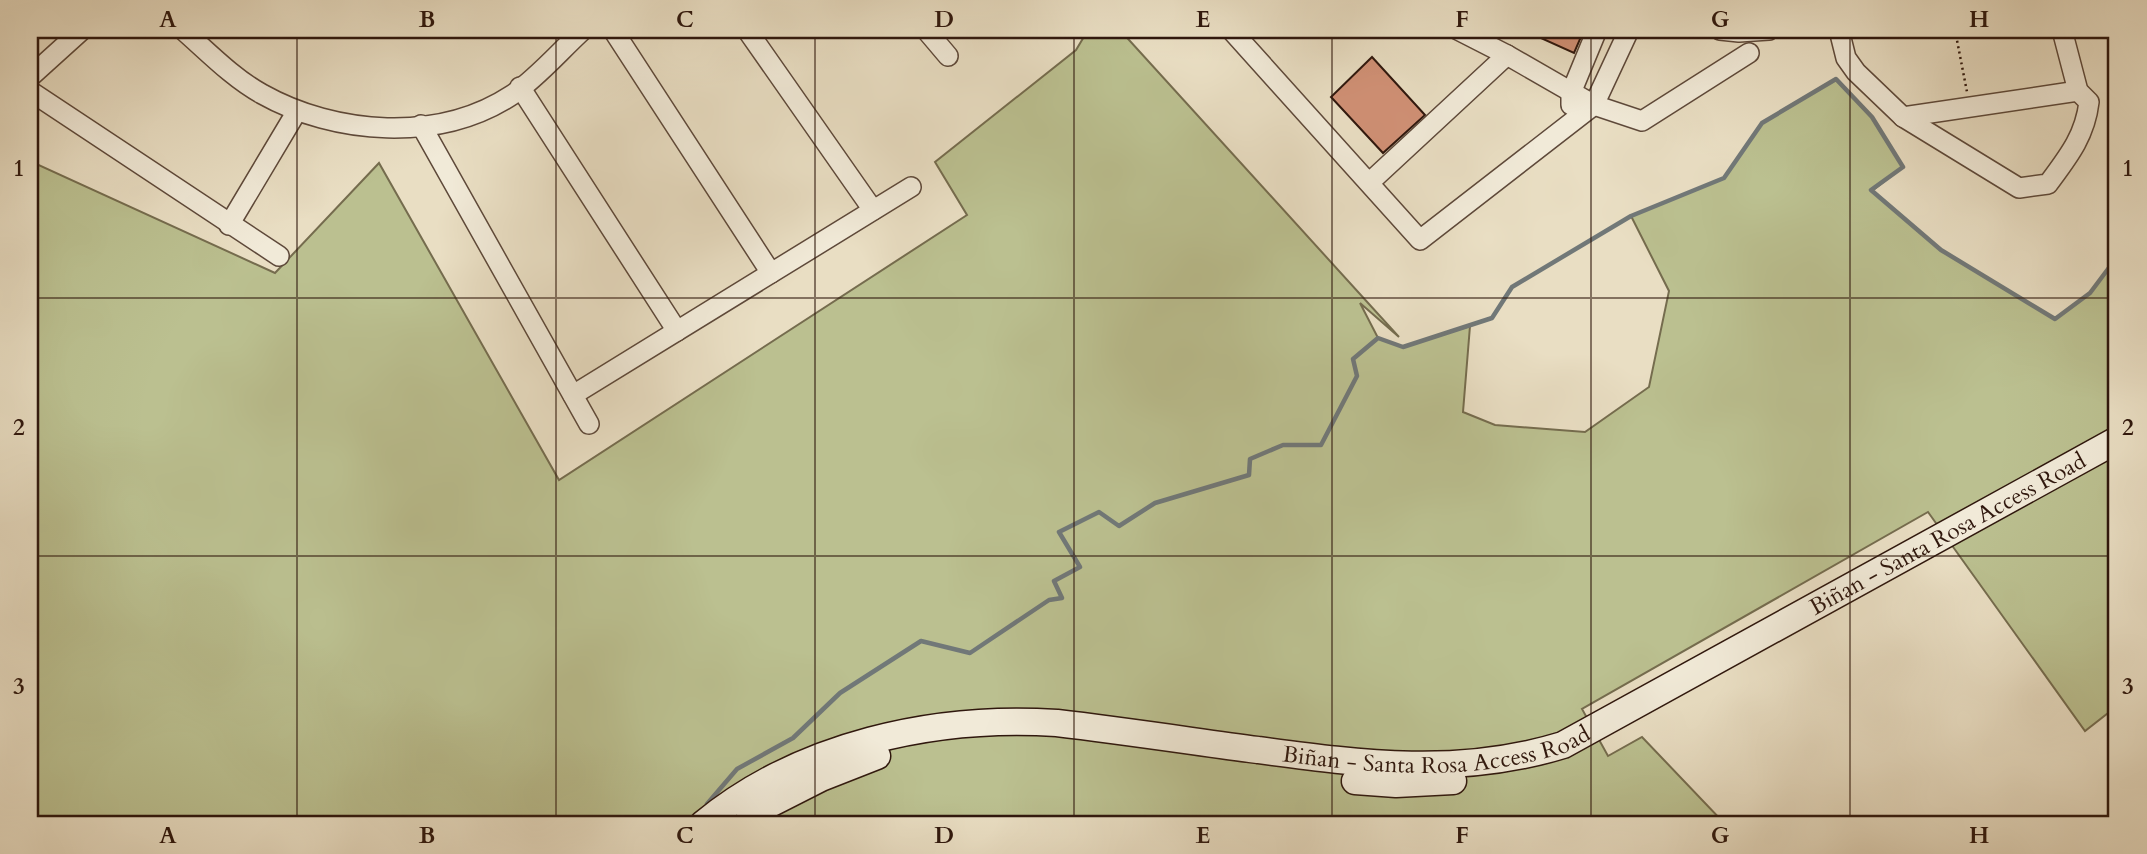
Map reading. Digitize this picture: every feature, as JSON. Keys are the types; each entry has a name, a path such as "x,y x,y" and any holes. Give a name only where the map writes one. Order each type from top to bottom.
{"main road":[{"name":"Biñan - Santa Rosa Access Road","path":"1985,524 2117,440"},
{"name":"Biñan - Santa Rosa Access Road","path":"703,824 741,798 799,767 872,740 940,726 1016,720 1061,732 1396,784 1437,783 1515,773 1567,751 1985,524 2117,459"},
{"name":"Biñan - Santa Rosa Access Road","path":"733,824 769,803 872,757 935,743 1061,732"}],"street":[{"path":"30,77 82,30"},
{"path":"183,30 260,93 297,111 330,122 421,125 466,117 512,95 583,30"},
{"path":"613,30 771,273"},
{"path":"747,30 873,210"},
{"path":"926,30 948,57"},
{"path":"1231,30 1296,106 1370,182 1420,240 1594,105 1629,30"},
{"path":"1458,30 1594,105 1642,121 1749,54"},
{"path":"1570,123 1571,93 1597,30"},
{"path":"1720,30 1769,30"},
{"path":"1839,30 1846,58 1856,72 1903,117 2019,188 2048,184 2076,147 2086,122 2089,102 2078,91 2062,30"},
{"path":"1370,182 1507,55"},
{"path":"520,87 677,331"},
{"path":"30,91 279,256"},
{"path":"1903,117 2078,91"},
{"path":"229,225 297,111"},
{"path":"421,125 589,424"},
{"path":"573,395 911,187"}],"path":[{"path":"1955,30 1970,108"}],"green space":[{"path":"1088,30 1120,30 1399,337 1360,303 1378,338 1403,347 1470,326 1463,412 1495,425 1585,432 1649,387 1669,291 1631,216 1724,178 1762,123 1836,79 1872,117 1903,167 1872,191 1941,250 2055,319 2090,293 2117,257 2117,706 2085,731 1928,512 1582,709 1608,756 1642,737 1725,824 30,824 30,161 275,273 379,163 559,480 967,215 935,162 1076,50"}],"building":[{"path":"1523,30 1584,30 1574,53"},
{"path":"1372,57 1425,115 1383,153 1331,97"}],"waterway":[{"path":"707,804 737,769 793,738 840,693 921,641 970,653 1049,600 1062,598 1054,581 1080,567 1059,532 1099,512 1119,526 1155,503 1249,475 1250,459 1283,445 1321,445 1357,376 1353,359 1378,338 1403,347 1492,318 1512,287 1631,216 1724,178 1762,123 1836,79 1872,117 1903,167 1871,190 1941,250 2055,319 2090,293 2117,257"}]}
